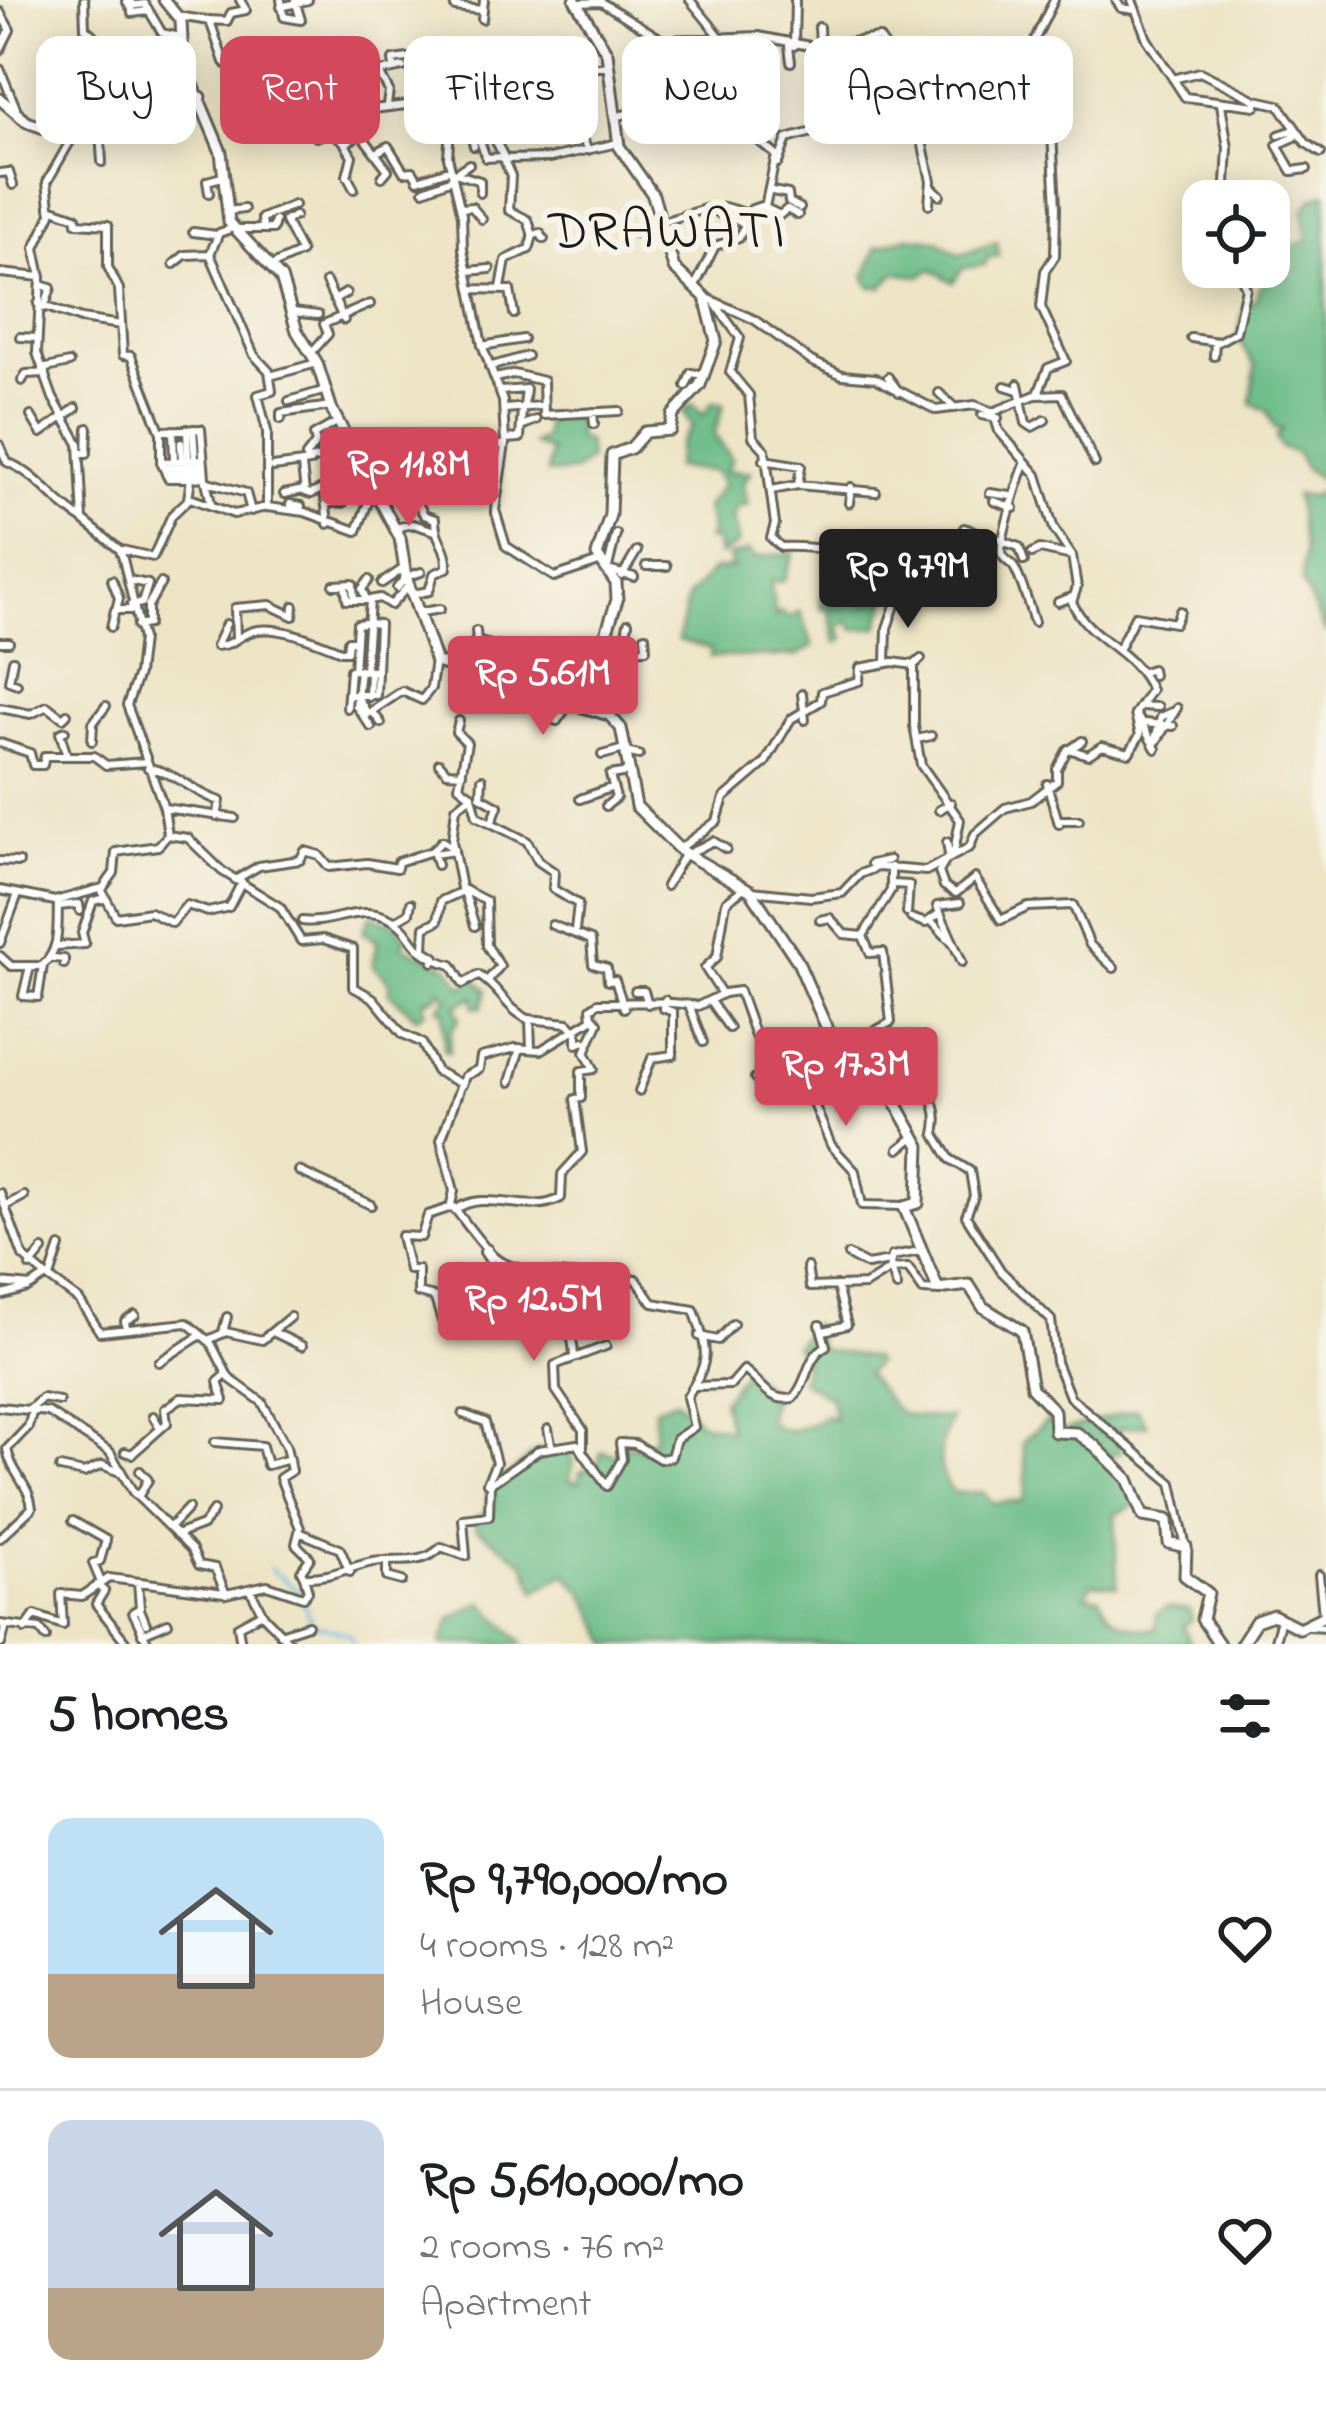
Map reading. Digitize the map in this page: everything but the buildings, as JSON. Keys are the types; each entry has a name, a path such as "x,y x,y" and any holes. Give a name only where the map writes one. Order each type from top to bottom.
{"street":[{"path":"84,0 85,28 93,36"},
{"path":"164,0 178,16 183,36"},
{"path":"178,16 227,21 232,12 246,9 240,0"},
{"path":"292,19 288,3 308,0"},
{"path":"454,0 454,7 482,15 484,0"},
{"path":"690,0 720,36"},
{"path":"791,62 794,0"},
{"path":"1034,36 1037,25 1053,11 1054,0"},
{"path":"1116,0 1120,8 1135,10"},
{"path":"1132,0 1186,98 1249,108 1256,100"},
{"path":"577,4 601,2 656,36"},
{"path":"131,7 145,4 161,33 178,36"},
{"path":"568,13 577,4"},
{"path":"577,4 606,50 618,143 653,195 674,268 711,300 771,330 811,361 851,381 874,378 936,410 975,405 995,415 999,430 1037,475 1054,529 1072,556 1077,587 1072,597 1058,602"},
{"path":"0,12 10,29 0,50"},
{"path":"209,20 220,50"},
{"path":"819,27 820,36"},
{"path":"780,42 804,46"},
{"path":"387,105 389,93 379,73 395,66 393,60 404,59"},
{"path":"598,67 609,66"},
{"path":"0,69 16,108 36,125"},
{"path":"1173,79 1200,71 1256,100 1282,106 1306,143 1321,153"},
{"path":"196,89 220,152 233,229 273,265 331,406 376,486 422,612 435,660 431,688 422,700 401,691 372,711"},
{"path":"196,100 201,97"},
{"path":"0,99 16,108"},
{"path":"1221,104 1228,146 1226,180"},
{"path":"380,106 404,108"},
{"path":"615,117 622,115"},
{"path":"1279,136 1296,127"},
{"path":"1293,171 1277,144 1295,137 1296,127"},
{"path":"694,287 715,246 739,238 747,219 765,207 786,140 804,135"},
{"path":"479,144 487,159 517,159 618,143"},
{"path":"65,144 58,170 48,177 50,219 34,248 41,281 37,353 53,407 65,420 80,453 82,535"},
{"path":"98,144 103,162"},
{"path":"346,144 354,189"},
{"path":"368,144 388,170 382,176"},
{"path":"450,144 482,346 504,409 505,442 495,510 506,546 554,577 610,569 634,555 647,564 667,566"},
{"path":"496,144 511,175 509,210 528,220 532,236 529,249 506,260 501,288"},
{"path":"585,144 588,150"},
{"path":"765,144 778,163"},
{"path":"921,144 932,187 929,204"},
{"path":"1037,395 1048,368 1066,362 1041,308 1045,271 1055,254 1053,144"},
{"path":"376,153 388,146 404,173 413,171 418,180 453,174 480,181 480,193"},
{"path":"424,190 469,164"},
{"path":"1287,179 1293,171 1307,169"},
{"path":"0,173 9,172 13,185"},
{"path":"209,193 206,181 222,177"},
{"path":"932,187 940,195"},
{"path":"765,207 799,212 789,202 789,194 772,191"},
{"path":"263,228 261,219 294,205"},
{"path":"461,208 472,207 482,219"},
{"path":"50,208 76,217 77,224 107,225 109,260 119,289 123,355 131,356 160,433 164,468"},
{"path":"635,233 663,227 706,208 747,219"},
{"path":"228,211 244,209"},
{"path":"193,232 217,235 233,229 276,228 275,221"},
{"path":"273,265 301,252 294,223"},
{"path":"532,236 541,232 544,239"},
{"path":"217,235 210,254 254,355 270,376 272,391 258,394 273,468 267,507"},
{"path":"174,264 186,255 210,254"},
{"path":"468,271 490,269"},
{"path":"0,273 41,281"},
{"path":"326,282 345,322"},
{"path":"458,286 513,292 514,314"},
{"path":"1191,338 1228,340 1238,328 1246,288"},
{"path":"334,300 346,293"},
{"path":"609,715 606,648 617,595 610,569 613,453 631,448 645,432 670,430 673,415 704,375 716,342 711,300"},
{"path":"711,300 740,338 730,372 746,387 754,412 751,426 765,450 772,490 771,538 777,545 806,545 823,553 860,546 881,564 888,590 900,591 887,628 886,662"},
{"path":"270,376 314,358 328,334 324,324 345,322 370,304"},
{"path":"41,306 121,325"},
{"path":"293,313 318,315"},
{"path":"20,337 37,338"},
{"path":"482,346 523,339"},
{"path":"1214,356 1215,342"},
{"path":"22,355 37,353"},
{"path":"490,367 527,356"},
{"path":"22,381 26,374 69,363"},
{"path":"495,378 513,374 543,381 540,406 548,416 619,411"},
{"path":"686,386 691,374 704,375"},
{"path":"888,377 899,392"},
{"path":"1005,386 1018,387 1028,426 1045,420"},
{"path":"289,401 326,389"},
{"path":"427,459 436,467 453,454 519,438 526,389 500,391"},
{"path":"939,393 955,408"},
{"path":"982,415 995,415 1037,395 1063,394 1095,463"},
{"path":"281,419 280,413 331,406"},
{"path":"504,409 540,406"},
{"path":"32,416 41,433 76,408"},
{"path":"593,412 594,424"},
{"path":"521,426 536,420"},
{"path":"310,460 306,457 316,443 314,436 339,421"},
{"path":"80,453 87,453 91,441 88,428"},
{"path":"0,445 7,461 25,466 56,503 120,550 153,557 172,515 188,499 190,429"},
{"path":"172,430 214,507"},
{"path":"160,433 201,430 191,478"},
{"path":"409,486 427,459 445,446 453,454"},
{"path":"273,468 302,466 345,451"},
{"path":"427,459 436,481"},
{"path":"764,460 801,465 798,485"},
{"path":"1024,464 1011,496 1014,509 1002,536 1002,555 1013,563 1027,590 1034,622"},
{"path":"302,466 304,490"},
{"path":"164,468 191,467 246,493 251,511"},
{"path":"164,468 191,467"},
{"path":"284,494 304,490 311,494 367,468"},
{"path":"355,475 376,486 409,486"},
{"path":"772,490 798,485 850,495"},
{"path":"188,499 234,514 267,507 300,511 358,531 376,486"},
{"path":"409,486 424,514 435,519 434,531"},
{"path":"324,488 328,524"},
{"path":"838,495 875,492"},
{"path":"1011,496 992,497 1014,509"},
{"path":"326,503 343,502"},
{"path":"290,504 301,506 300,511"},
{"path":"1001,510 1014,509"},
{"path":"382,583 408,581 429,592 434,574 447,568 447,548 434,531 413,524 394,528"},
{"path":"964,528 1002,536 1019,547 1024,561"},
{"path":"610,569 616,535"},
{"path":"1032,554 1041,549 1072,556"},
{"path":"120,550 142,639 139,671 127,705 164,808 168,835"},
{"path":"610,569 634,577"},
{"path":"397,588 422,572"},
{"path":"112,580 116,589"},
{"path":"111,627 116,580 148,583 142,604 116,610"},
{"path":"347,708 365,671 372,621 362,589 369,580"},
{"path":"334,585 354,585 355,600 380,598 391,605 408,581"},
{"path":"874,586 886,582"},
{"path":"136,626 148,624 148,606 161,583"},
{"path":"1072,597 1083,625 1119,648 1143,672 1151,690 1135,714"},
{"path":"252,616 271,605 294,616 294,606"},
{"path":"237,638 234,608 252,616"},
{"path":"422,612 440,609"},
{"path":"1119,648 1135,616 1175,622 1180,611"},
{"path":"252,616 253,631"},
{"path":"355,696 376,695 356,641 358,623 372,621"},
{"path":"622,646 628,623"},
{"path":"226,624 215,645 253,631 286,633 346,651 348,641 356,641"},
{"path":"480,675 475,636 515,657"},
{"path":"568,652 622,646 646,649 645,636"},
{"path":"478,707 502,665 499,645"},
{"path":"13,660 9,681 17,684"},
{"path":"435,660 609,715 621,728 641,814 684,852 748,889 805,897 838,893 872,864 925,871 970,847 975,834 1005,808 1031,801 1048,784 1062,781 1057,769 1082,741"},
{"path":"711,803 723,800 766,763 789,721 820,702 822,692 859,681 860,668 917,662 916,739 923,768 962,825 939,872 944,886 964,906 939,903 962,962"},
{"path":"0,669 11,671"},
{"path":"1143,672 1152,669 1153,675"},
{"path":"802,694 805,720"},
{"path":"355,696 381,723"},
{"path":"355,696 371,728"},
{"path":"368,696 372,711"},
{"path":"548,698 542,716 557,721 572,701"},
{"path":"0,707 32,714 47,706 63,718 67,714"},
{"path":"84,757 106,706"},
{"path":"1141,706 1159,707"},
{"path":"1135,714 1156,744 1176,710"},
{"path":"1072,748 1088,755 1102,746 1129,753 1140,735 1135,714"},
{"path":"459,721 457,733 468,744 458,783 498,806 493,819"},
{"path":"1145,723 1166,724"},
{"path":"65,730 60,734 67,756"},
{"path":"916,739 931,736"},
{"path":"0,743 29,753 33,765 43,765 44,756 96,757 106,766 147,765 169,772 200,795 220,801 217,817"},
{"path":"602,755 625,750 639,755"},
{"path":"440,763 447,772 462,773"},
{"path":"606,806 616,798 610,775 628,772"},
{"path":"482,779 475,796 477,816 493,819 527,841 538,861 554,872 553,890 578,904 575,931"},
{"path":"1048,784 1060,822 1079,820"},
{"path":"580,799 613,788"},
{"path":"475,796 456,808 454,850 475,926"},
{"path":"666,886 684,852 717,821 723,800"},
{"path":"939,810 951,803"},
{"path":"164,808 235,818"},
{"path":"58,903 100,889 114,873 116,852 158,846 168,835"},
{"path":"168,835 188,838 238,881 280,907 303,942 322,939 353,949 353,987 373,998 404,1034 422,1043 436,1072 462,1087"},
{"path":"100,889 116,917 150,912 172,923 188,904 208,912 229,907 238,881 260,866 299,860 305,851 318,854 329,867 367,862 397,868 398,862 432,851 442,841 454,850"},
{"path":"684,852 712,841 725,849"},
{"path":"946,842 951,854"},
{"path":"437,865 434,854 454,850"},
{"path":"0,861 19,862"},
{"path":"863,936 892,884 890,863"},
{"path":"956,893 975,878 1001,920 1028,907 1073,905 1090,945 1114,968"},
{"path":"892,884 910,885 921,920 953,943"},
{"path":"723,993 705,968 718,957 726,902 748,889"},
{"path":"748,889 797,960 806,992 836,1048 908,1064 934,1099 939,1112 935,1134 945,1154 969,1168 972,1178 969,1224 1001,1271 1051,1320 1055,1359 1067,1393 1172,1483 1186,1546 1185,1575 1208,1593 1202,1619 1220,1644"},
{"path":"0,890 79,904 80,911"},
{"path":"433,962 435,957 422,947 425,927 438,921 440,902 463,891 486,901 487,946 500,965 488,980"},
{"path":"0,943 18,894"},
{"path":"57,946 86,944 82,933 92,901 104,899"},
{"path":"0,956 33,974 53,958 58,903"},
{"path":"394,922 409,913 411,903"},
{"path":"302,921 361,911 394,922 419,954 452,965 463,984 476,975 488,980 503,1004 529,1019 574,1028"},
{"path":"921,920 940,914"},
{"path":"820,920 839,925 844,934 863,936"},
{"path":"553,925 591,941 592,963 607,968 608,982 615,980 622,990 624,1008"},
{"path":"585,1052 598,1023 591,1008 598,1003 624,1008 665,1000 689,1005 740,992 743,1010 765,1052 809,1092 806,1097 831,1145 854,1170 862,1205 918,1203 921,1148 886,1085 886,1062 873,1036 891,1022 884,952 870,953 863,936"},
{"path":"53,958 64,959 64,964"},
{"path":"635,991 644,991 648,1004"},
{"path":"639,1091 652,1058 673,1054 674,1012 663,1008 665,1000"},
{"path":"710,1000 729,1028"},
{"path":"689,1005 703,1042"},
{"path":"488,1498 492,1482 511,1474 522,1459 573,1443 583,1448 607,1486 622,1459 621,1443 660,1459 671,1456 676,1439 694,1427 687,1396 706,1366 694,1310 652,1303 636,1280 525,1271 496,1259 470,1222 454,1209 441,1140 465,1076 479,1070 481,1057 552,1045 592,1018"},
{"path":"529,1019 531,1049"},
{"path":"574,1028 577,1044 594,1069 580,1071 577,1081 581,1098 575,1099 575,1123 582,1152 564,1170 559,1200 534,1205 480,1198 428,1215 421,1237 400,1237 409,1270 418,1270 418,1293 455,1302 462,1291 512,1295 560,1315 573,1334 574,1356"},
{"path":"577,1044 588,1040"},
{"path":"510,1082 520,1048"},
{"path":"755,1078 772,1094 787,1092 797,1079"},
{"path":"899,1149 914,1137"},
{"path":"299,1172 371,1205"},
{"path":"0,1193 30,1266 79,1300 97,1331 188,1323 204,1337 226,1375 262,1402 290,1459 291,1471 280,1478 299,1532 296,1544 310,1560 301,1570 308,1591 301,1595 266,1585 226,1594 138,1582 99,1583 80,1597"},
{"path":"5,1206 24,1196"},
{"path":"905,1206 940,1292"},
{"path":"459,1222 470,1222"},
{"path":"0,1296 47,1277 60,1247"},
{"path":"807,1267 810,1287 868,1285 923,1249"},
{"path":"30,1266 43,1250"},
{"path":"488,1250 484,1253 488,1265 512,1295"},
{"path":"848,1255 866,1264 907,1268 923,1290 940,1292 956,1283 969,1285 983,1307 1018,1326 1026,1338 1030,1385 1053,1409 1056,1434 1074,1432 1088,1440 1128,1480 1143,1516 1166,1519 1168,1543 1186,1546"},
{"path":"891,1267 897,1287"},
{"path":"0,1283 31,1286"},
{"path":"694,1387 730,1384 744,1370 764,1391 790,1400 802,1389 809,1362 826,1346 822,1328 847,1325 837,1287"},
{"path":"488,1296 499,1311 500,1334 507,1336"},
{"path":"434,1299 442,1321"},
{"path":"126,1329 125,1321 135,1316"},
{"path":"223,1332 227,1317"},
{"path":"155,1363 223,1332 262,1340 290,1318"},
{"path":"699,1336 718,1340 734,1324"},
{"path":"275,1333 302,1346"},
{"path":"583,1448 583,1430 556,1389 555,1365 606,1346"},
{"path":"110,1453 122,1449 131,1454 169,1421 165,1409 179,1399 224,1400 218,1382 226,1375"},
{"path":"0,1538 33,1507 31,1491 10,1466 7,1448 28,1427 31,1410 40,1399 58,1399"},
{"path":"0,1407 31,1410 76,1427 110,1453 138,1496 200,1566 215,1568 226,1594"},
{"path":"304,1577 413,1561 441,1547 466,1556 463,1519 489,1516 488,1474 496,1465 485,1422 463,1414"},
{"path":"153,1416 160,1428"},
{"path":"548,1429 552,1448"},
{"path":"215,1442 262,1446 266,1464 290,1459"},
{"path":"273,1465 275,1475"},
{"path":"59,1468 84,1473 102,1466 124,1472"},
{"path":"138,1496 148,1480 140,1471"},
{"path":"173,1532 173,1519 184,1516 188,1508"},
{"path":"173,1532 203,1526 213,1511"},
{"path":"73,1521 106,1540 100,1561 94,1563 104,1592 96,1604 125,1641"},
{"path":"299,1532 340,1549 350,1572"},
{"path":"387,1562 387,1577 402,1581"},
{"path":"1282,1617 1295,1628 1325,1619 1319,1575"},
{"path":"138,1582 148,1644"},
{"path":"251,1592 291,1644"},
{"path":"25,1629 35,1615 62,1625 60,1595 80,1597 94,1609"},
{"path":"140,1610 133,1611 132,1622 144,1629 167,1623"},
{"path":"241,1644 238,1626 262,1612"},
{"path":"1241,1644 1256,1622 1282,1617"},
{"path":"1274,1644 1282,1617"},
{"path":"1,1644 3,1624 41,1630 46,1637"},
{"path":"280,1634 308,1625"}],"green space":[{"path":"1326,193 1326,483 1304,468 1297,453 1281,448 1276,438 1282,429 1275,428 1266,410 1251,404 1255,366 1238,339 1244,307 1256,300 1258,289 1290,288 1290,247 1308,240 1303,211 1313,198"},
{"path":"908,237 936,240 960,255 997,242 999,256 988,257 985,265 963,268 953,282 931,269 920,276 895,273 882,287 871,287 865,277 877,247"},
{"path":"713,402 724,404 714,435 732,459 726,471 751,472 742,484 748,505 737,507 732,516 739,543 720,555 714,539 707,540 711,529 706,507 723,485 715,471 675,468 680,443 692,427 683,411 693,404 703,415"},
{"path":"545,418 581,420 576,437 587,442 589,460 573,472 547,473 550,451 533,444 545,437"},
{"path":"1326,486 1326,634 1302,582 1304,550 1295,495 1312,496"},
{"path":"749,551 754,558 794,552 784,581 770,582 776,617 781,612 790,618 800,611 813,646 796,656 710,657 711,649 678,640 688,597 714,569 733,568 728,557"},
{"path":"841,592 833,600 835,608 843,606 845,596 866,593 865,605 888,598 878,627 854,630 849,621 839,627 844,639 836,643 830,611 821,608 822,597"},
{"path":"371,915 395,924 406,938 403,946 449,967 463,987 474,978 487,990 482,1007 474,1007 474,996 456,1006 460,1018 451,1031 449,1052 444,1050 444,1010 438,1008 448,998 440,989 437,997 424,1000 426,1012 416,1017 389,992 389,981 373,966 378,941 363,932"},
{"path":"813,1324 820,1349 873,1358 876,1363 866,1374 899,1411 916,1417 951,1418 941,1447 943,1476 955,1493 983,1492 993,1503 1023,1501 1022,1442 1048,1420 1062,1431 1137,1409 1147,1425 1119,1428 1120,1453 1108,1454 1136,1504 1115,1515 1117,1586 1092,1583 1086,1595 1100,1597 1121,1622 1146,1629 1155,1630 1156,1614 1167,1607 1189,1610 1192,1620 1184,1625 1190,1644 610,1644 584,1593 566,1573 536,1591 524,1562 476,1528 475,1519 487,1511 488,1485 510,1474 535,1452 570,1452 574,1462 569,1480 579,1483 580,1472 597,1464 602,1451 617,1455 624,1445 641,1448 655,1437 654,1408 676,1400 700,1422 730,1430 722,1401 746,1369 772,1393 768,1420 775,1426 797,1429 826,1415 835,1420 831,1398 801,1380 805,1364 795,1346"},
{"path":"482,1602 524,1644 441,1644 452,1618"}],"waterway":[{"path":"270,1568 299,1592"},
{"path":"303,1601 312,1624 350,1634 353,1644"}],"district":[{"name":"DRAWATI","path":"668,234"}]}
